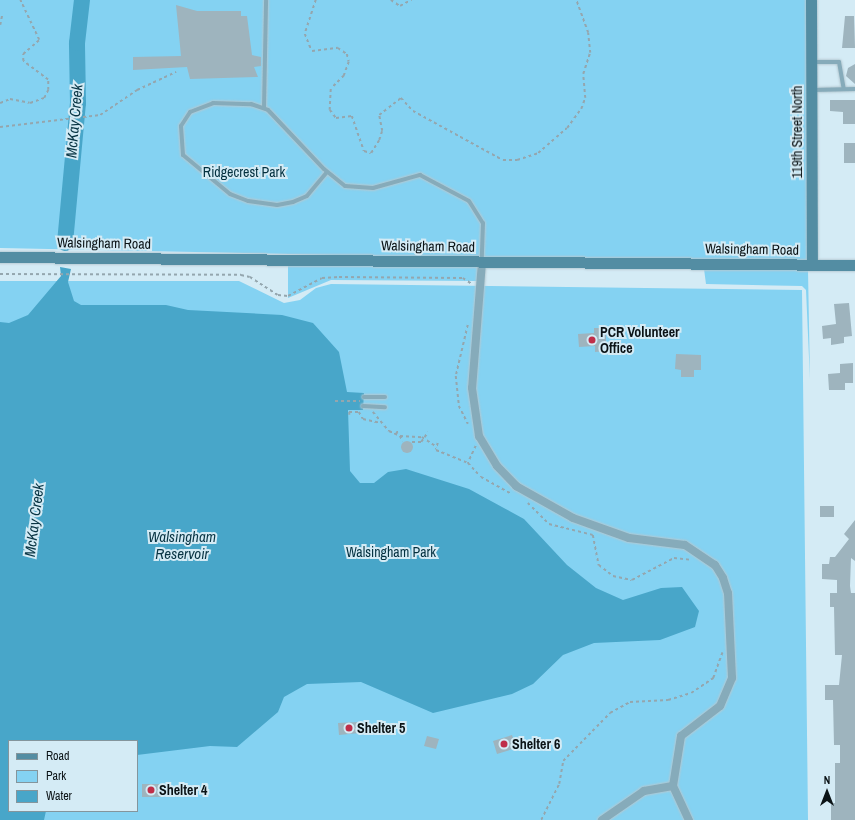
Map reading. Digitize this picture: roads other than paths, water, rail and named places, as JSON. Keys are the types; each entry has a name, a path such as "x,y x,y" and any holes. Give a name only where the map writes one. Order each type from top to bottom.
{"street":[{"name":"119th Street North","path":"811,0 812,265"},
{"name":"Walsingham Road","path":"0,257 855,265"},
{"path":"482,262 472,388 480,436 497,466 522,490 573,518 629,538 690,548 715,565 723,578 728,593 732,678 720,706 682,736 673,786 689,820"},
{"path":"602,820 644,791 673,786"}],"lane":[{"path":"264,108 266,0"},
{"path":"812,62 839,62 844,89"},
{"path":"812,90 855,89"},
{"path":"327,172 307,196 277,205 230,194 183,155 181,126 190,112 213,103 251,104 264,108 288,128 327,172 345,186 358,189 420,175 450,189 469,201 483,223 482,262"},
{"path":"364,397 385,397"},
{"path":"363,406 385,407"}],"water":[{"name":"Walsingham Reservoir","path":"60,267 71,269 68,282 74,301 81,305 166,305 188,310 282,315 313,323 339,352 347,392 364,393 363,410 348,410 350,471 360,483 374,483 388,472 406,469 469,489 524,519 567,565 596,588 623,600 661,588 682,587 699,611 695,627 660,640 594,643 563,655 533,684 512,694 433,713 361,682 307,684 284,697 278,712 237,747 210,746 138,755 138,740 8,740 8,812 46,812 44,820 0,820 0,322 9,323 28,315 61,276"}],"waterway":[{"name":"McKay Creek","path":"65,243 78,103 77,43 82,0"}],"place":[{"name":"PCR Volunteer Office","path":"592,340"},
{"name":"Shelter 5","path":"349,728"},
{"name":"Shelter 6","path":"504,744"},
{"name":"Shelter 4","path":"151,790"}],"park label":[{"name":"Ridgecrest Park","path":"244,172"},
{"name":"Walsingham Park","path":"391,552"}]}
